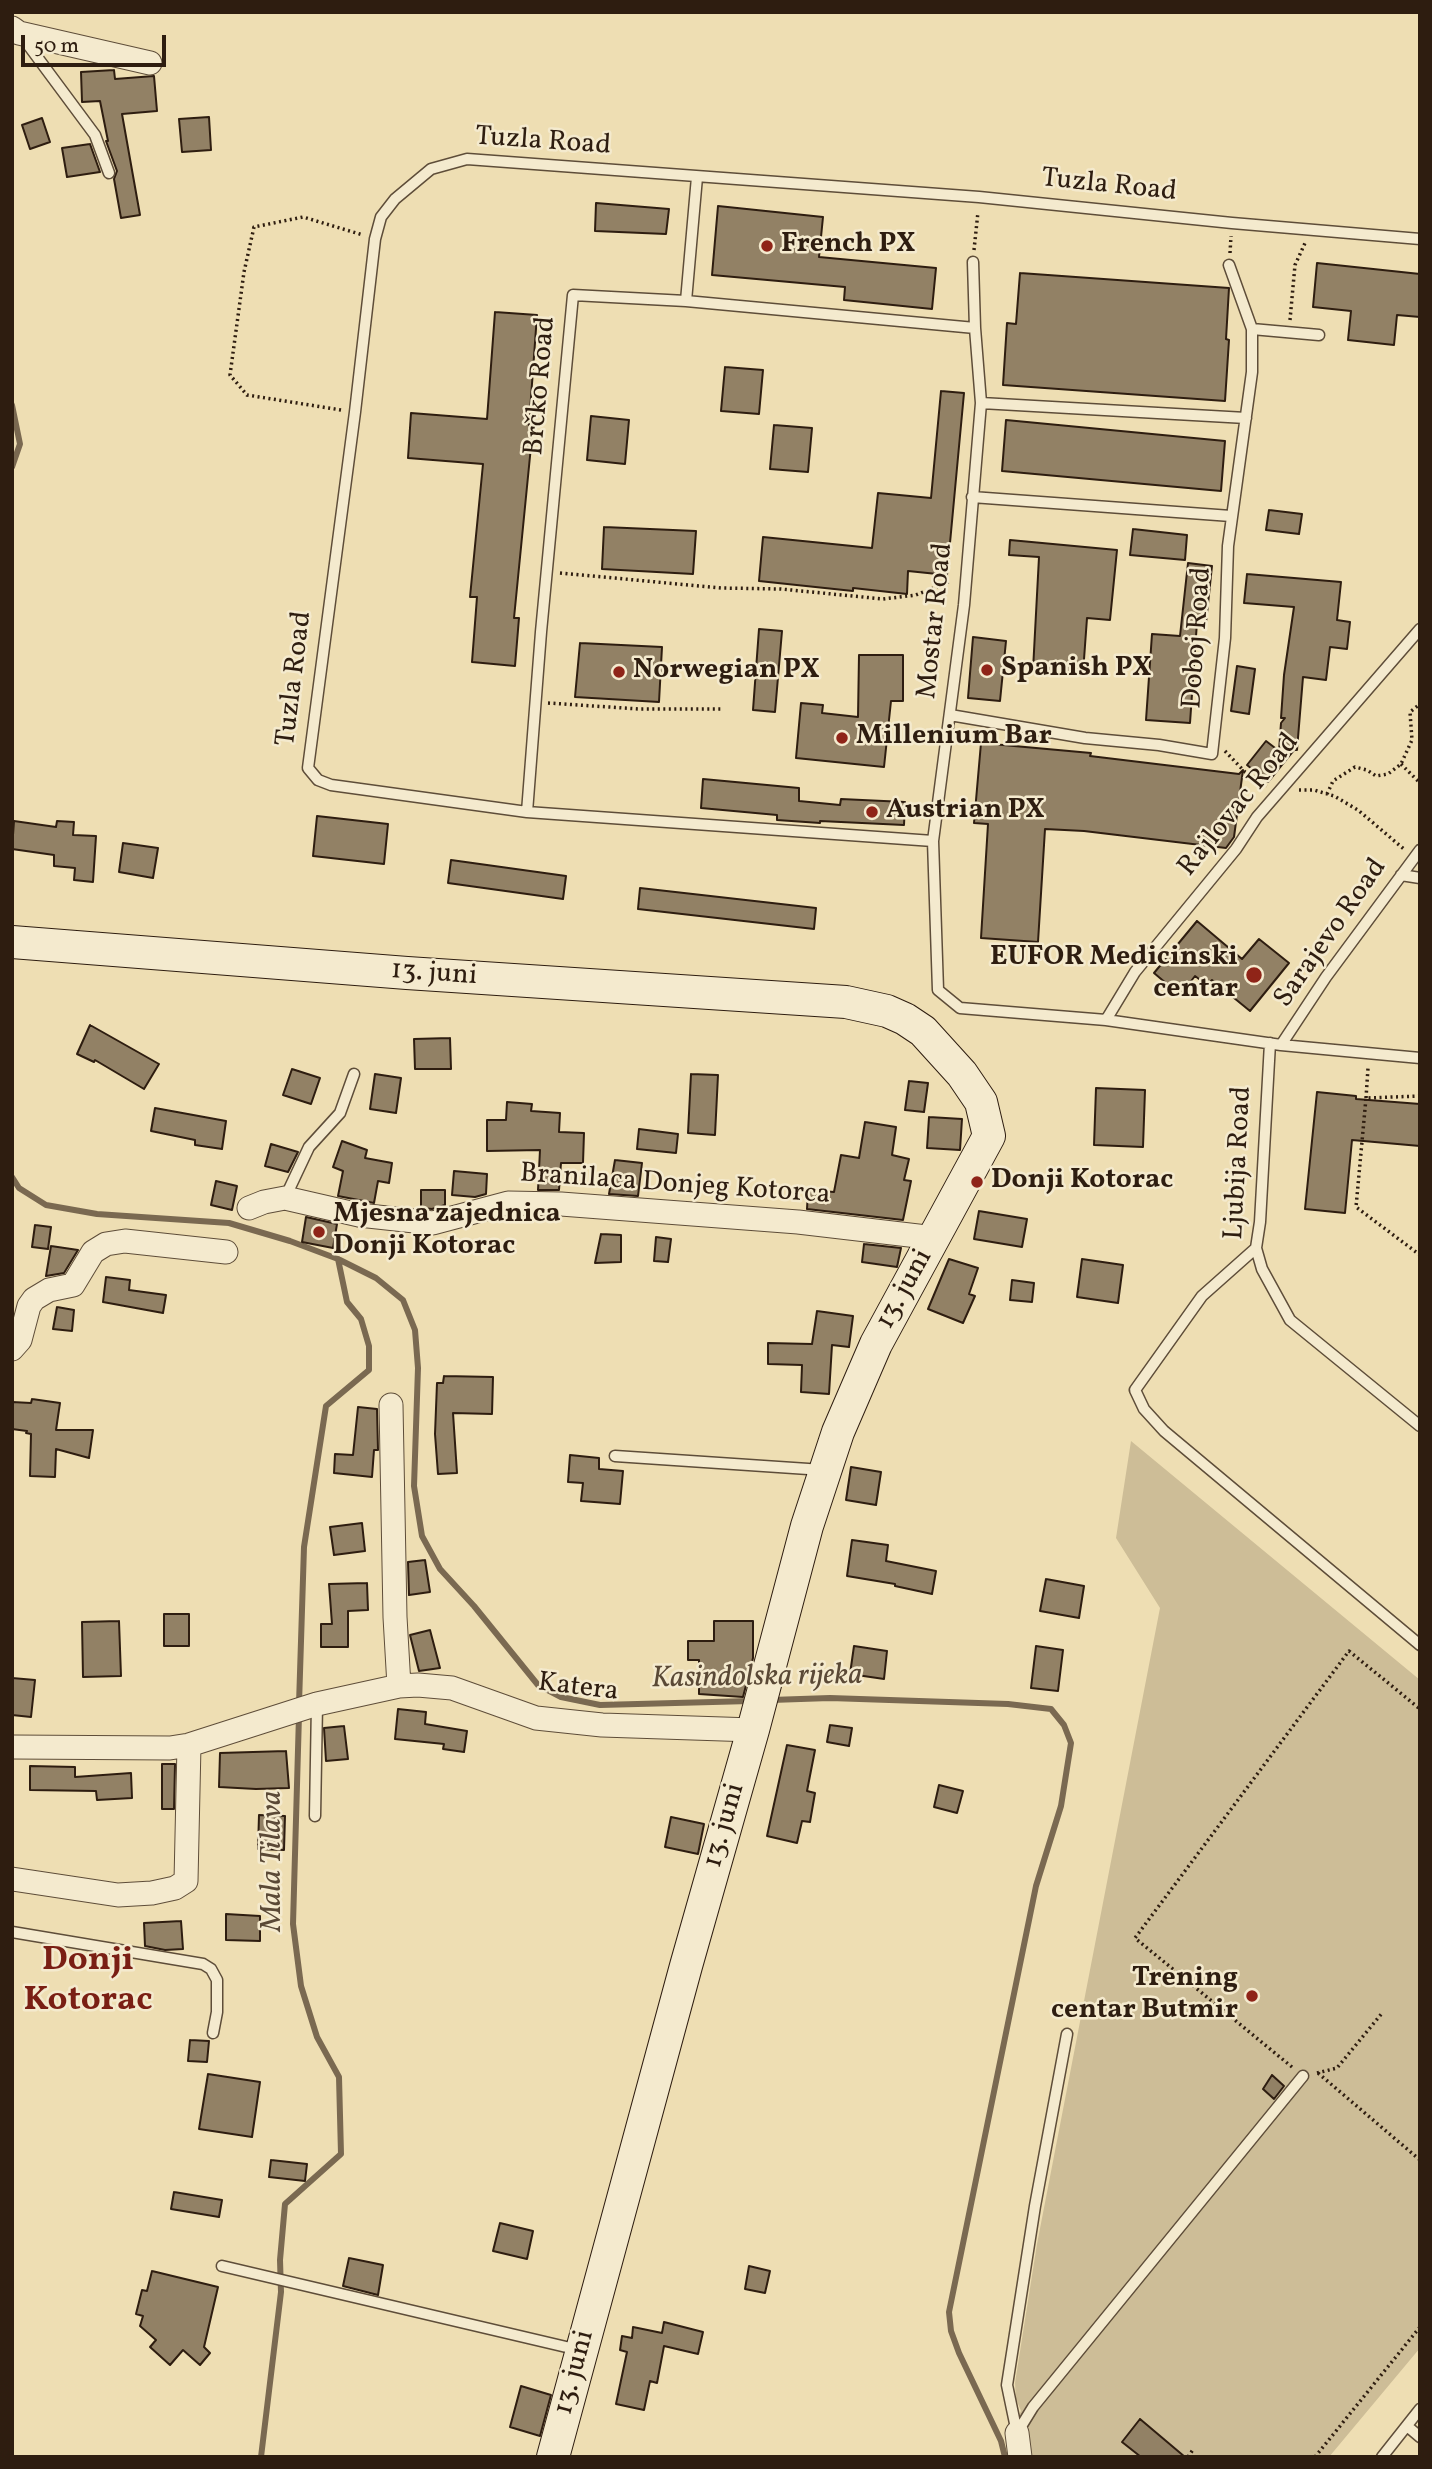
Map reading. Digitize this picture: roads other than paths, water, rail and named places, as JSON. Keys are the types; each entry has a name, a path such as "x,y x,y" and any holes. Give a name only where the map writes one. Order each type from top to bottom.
{"street":[{"path":"16,30 150,63"},
{"name":"13. juni","path":"12,942 407,973 846,1002 887,1011 923,1031 962,1074 981,1102 989,1136 876,1344 838,1432 807,1526 756,1721 686,1966 553,2457"},
{"name":"Branilaca Donjeg Kotorca","path":"249,1208 285,1198 359,1215 433,1223 508,1203 561,1204 798,1222 935,1238"},
{"path":"12,1349 20,1340 29,1306 34,1298 50,1290 73,1285 93,1252 106,1244 125,1241 226,1252"},
{"path":"391,1405 398,1686"},
{"name":"Katera","path":"12,1747 156,1748 189,1745 305,1708 398,1686 452,1688 536,1718 602,1725 756,1721"},
{"path":"12,1879 118,1895 152,1893 175,1888 186,1881 189,1745"},
{"path":"1017,2433 1020,2457"}],"lane":[{"path":"16,30 95,135 109,173"},
{"name":"Tuzla Road","path":"527,812 331,785 318,780 308,768 375,239 382,217 395,199 431,169 467,159 979,197 1420,239"},
{"path":"686,301 697,177"},
{"name":"Mostar Road","path":"973,262 981,403 966,579 933,841 938,990 960,1008 1106,1020"},
{"name":"Doboj Road","path":"950,715 1085,738 1159,745 1212,754 1225,638 1231,516 1252,372 1252,329 1229,265"},
{"name":"Brčko Road","path":"527,812 573,295 686,301 975,328"},
{"path":"1252,329 1319,335"},
{"path":"981,403 1246,418"},
{"path":"972,497 1231,516"},
{"name":"Rajlovac Road","path":"1106,1020 1135,972 1236,849 1257,817 1420,629"},
{"path":"527,812 933,841"},
{"name":"Sarajevo Road","path":"1276,1044 1417,853"},
{"path":"1401,875 1420,878"},
{"path":"1106,1020 1276,1044 1420,1058"},
{"name":"Ljubija Road","path":"1276,1044 1256,1248 1262,1269 1290,1320 1419,1422"},
{"path":"285,1198 309,1147 340,1113 354,1074"},
{"path":"1256,1248 1202,1296 1135,1390 1144,1409 1164,1430 1420,1644"},
{"path":"615,1456 825,1470"},
{"path":"305,1708 315,1816"},
{"path":"12,1932 203,1964 211,1969 217,1980 217,2012 213,2033"},
{"path":"1017,2433 1007,2385 1035,2206 1067,2034"},
{"path":"1017,2433 1033,2407 1303,2076"},
{"path":"222,2266 582,2350"},
{"path":"1382,2457 1420,2409"},
{"path":"1407,2426 1420,2437"}],"waterway":[{"name":"Kasindolska rijeka","path":"12,405 20,444 12,467"},
{"name":"Kasindolska rijeka","path":"12,1177 19,1188 46,1205 97,1214 229,1223 290,1241 338,1259 376,1278 403,1300 415,1330 418,1368 414,1486 422,1536 440,1569 538,1685 561,1697 600,1705 750,1701"},
{"name":"Mala Tilava","path":"299,1704 304,1547 326,1406 369,1370 369,1346 361,1319 347,1302 338,1259"},
{"name":"Kasindolska rijeka","path":"771,1700 830,1698 1008,1704 1051,1709 1064,1725 1071,1743 1061,1806 1036,1886 949,2312 951,2331 959,2353 1001,2441 1005,2457"},
{"name":"Mala Tilava","path":"261,2457 281,2292 280,2260 285,2204 341,2154 339,2077 317,2037 301,1986 293,1924 299,1715"}],"place":[{"name":"French PX","path":"767,246"},
{"name":"Spanish PX","path":"987,670"},
{"name":"Norwegian PX","path":"619,672"},
{"name":"Millenium Bar","path":"842,738"},
{"name":"Austrian PX","path":"872,812"},
{"name":"EUFOR Medicinski centar","path":"1254,975"},
{"name":"Donji Kotorac","path":"977,1182"},
{"name":"Mjesna zajednica Donji Kotorac","path":"319,1232"},
{"name":"Trening centar Butmir","path":"1252,1996"}],"district":[{"name":"Donji Kotorac","path":"88,1983"}]}
